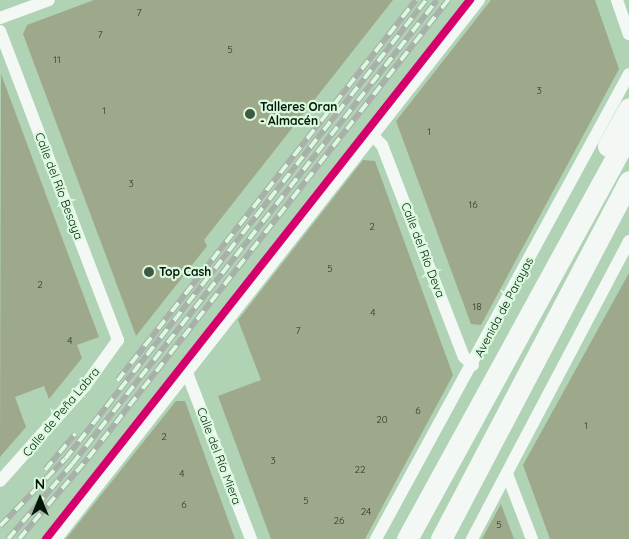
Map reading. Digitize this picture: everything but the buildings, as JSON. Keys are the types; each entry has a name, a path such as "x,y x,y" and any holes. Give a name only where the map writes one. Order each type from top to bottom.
{"highway":[{"path":"550,277 600,161 629,108"},
{"path":"407,539 629,134"},
{"path":"441,539 574,290 629,182"},
{"path":"574,290 629,196"}],"street":[{"path":"0,18 49,0"},
{"path":"56,539 478,0"},
{"path":"617,0 629,34"},
{"name":"Calle del Río Besaya","path":"0,32 118,340"},
{"name":"Avenida de Parayas","path":"376,539 473,365 629,74"},
{"name":"Calle del Río Deva","path":"372,135 382,145 464,357 473,365"},
{"path":"472,539 629,241"},
{"name":"Calle de Peña Labra","path":"0,482 86,386 118,340"},
{"name":"Calle del Río Miera","path":"187,373 252,539"},
{"path":"507,474 532,539"}],"railway":[{"path":"117,381 416,0"},
{"path":"0,526 65,459 426,0"},
{"path":"8,539 72,464 437,0"},
{"path":"19,539 88,458 448,0"},
{"path":"45,470 75,434"}],"cycle path":[{"path":"46,539 470,0"}],"place":[{"name":"Talleres Oran - Almacén","path":"250,114"},
{"name":"Top Cash","path":"149,272"}]}
